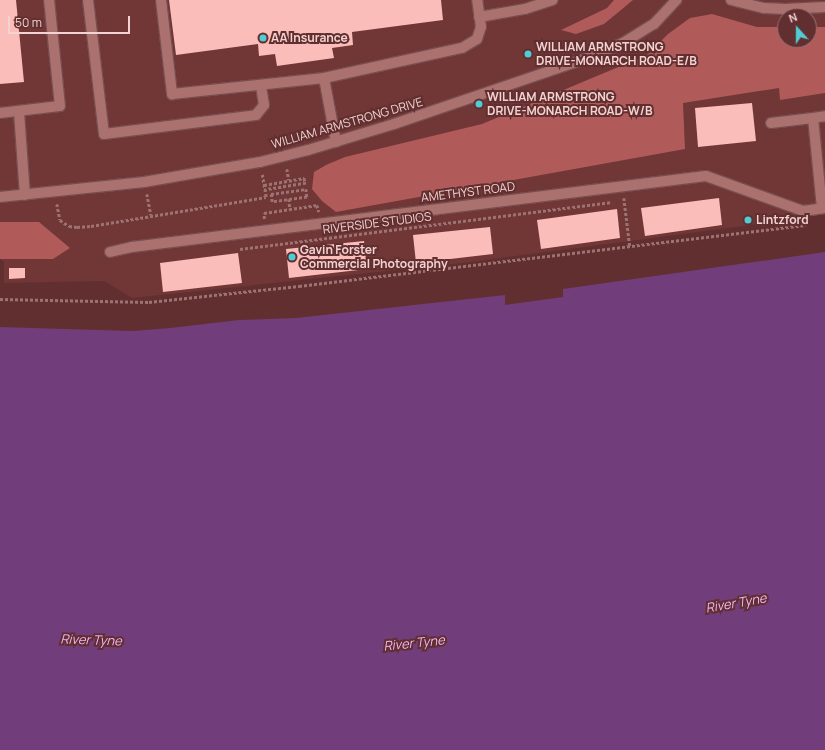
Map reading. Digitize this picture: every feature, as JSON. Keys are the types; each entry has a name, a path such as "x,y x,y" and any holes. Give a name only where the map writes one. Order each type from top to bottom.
{"street":[{"path":"0,113 19,112 60,106 49,0"},
{"path":"88,0 104,134 256,115 264,105 260,84"},
{"path":"161,0 172,94 324,78 462,48 477,38 481,27 477,0"},
{"path":"479,17 525,9 553,0"},
{"name":"WILLIAM ARMSTRONG DRIVE","path":"0,197 113,187 217,170 308,150 336,142 394,124 582,60 623,43 654,24 676,0"},
{"path":"731,0 764,8 785,9 825,7"},
{"path":"324,78 336,142"},
{"path":"19,112 25,195"},
{"path":"771,123 825,116"},
{"path":"813,118 824,208"},
{"name":"AMETHYST ROAD","path":"110,252 132,247 706,176 803,211 824,208"}],"path":[{"path":"55,192 60,220 69,226 84,226 151,214 266,197 265,190 306,183 304,178 264,184"},
{"path":"287,186 288,192"},
{"path":"622,186 630,247"},
{"path":"306,189 307,197 272,202 271,194 288,192 306,189"},
{"path":"148,198 151,214"},
{"path":"289,200 290,209"},
{"name":"RIVERSIDE STUDIOS","path":"234,249 624,201"},
{"path":"264,214 317,204"},
{"path":"0,300 149,302 299,286 810,225"}],"shaded area":[{"path":"0,0 825,0 825,213 788,220 463,263 132,298 104,281 4,283 4,262 0,259"},
{"path":"614,0 633,0 604,24 576,34 561,30 607,8"},
{"path":"712,14 757,27 777,27 777,48 817,48 817,27 825,27 825,93 780,100 779,88 683,103 685,149 336,212 322,201 312,189 314,172 326,165 345,157 482,124 647,55 668,34 690,18"},
{"path":"0,222 39,222 70,248 53,259 0,259"}],"water":[{"name":"River Tyne","path":"825,252 825,750 0,750 0,327 132,331 239,320 296,318 505,295 505,305 563,297 563,289"}],"building":[{"path":"0,0 16,0 24,82 0,84"},
{"name":"AA Insurance","path":"169,0 441,0 443,20 352,32 353,45 332,48 334,58 277,66 275,54 259,56 258,44 176,55"},
{"path":"752,103 756,141 698,147 695,108"},
{"path":"719,198 722,225 645,236 641,208"},
{"path":"617,209 620,238 541,249 537,220"},
{"path":"490,227 493,254 416,263 413,235"},
{"path":"364,241 367,269 289,278 286,249"},
{"path":"238,253 242,283 163,292 160,263"},
{"path":"9,268 25,268 25,278 9,279"}],"place":[{"name":"AA Insurance","path":"263,38"},
{"name":"WILLIAM ARMSTRONG DRIVE-MONARCH ROAD-E/B","path":"528,54"},
{"name":"WILLIAM ARMSTRONG DRIVE-MONARCH ROAD-W/B","path":"479,104"},
{"name":"Lintzford","path":"748,220"},
{"name":"Gavin Forster Commercial Photography","path":"292,257"}]}
